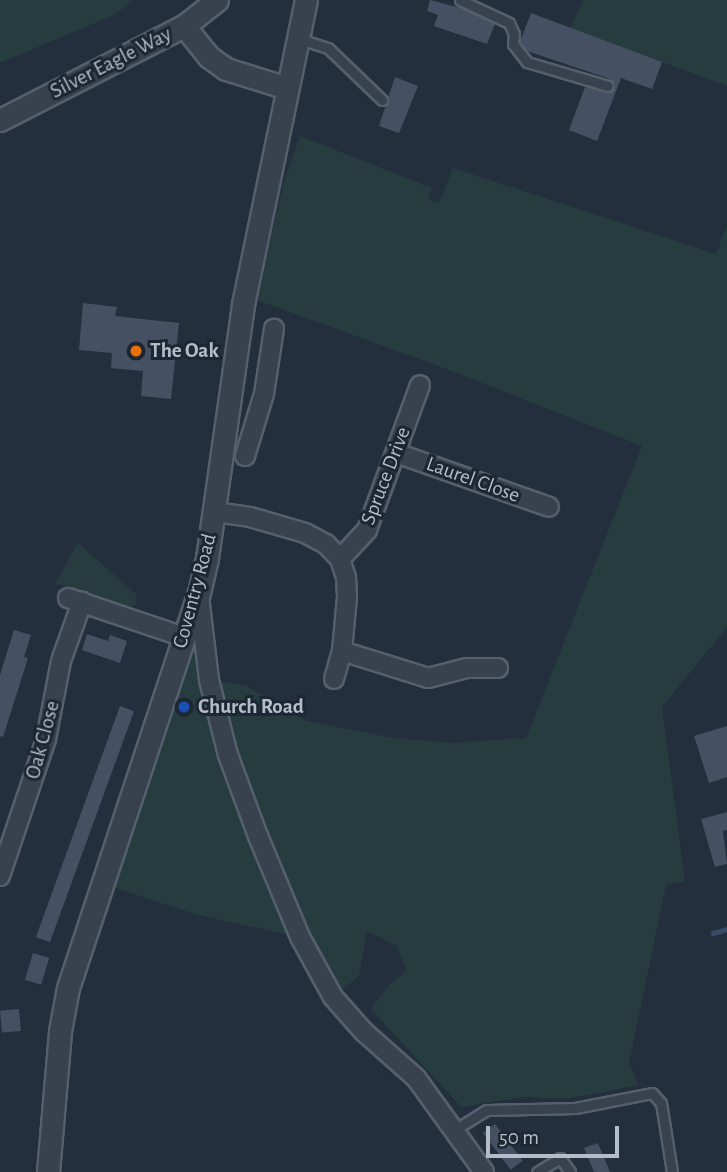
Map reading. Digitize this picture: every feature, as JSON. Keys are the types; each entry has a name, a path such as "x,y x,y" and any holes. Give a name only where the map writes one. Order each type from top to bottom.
{"street":[{"name":"Silver Eagle Way","path":"0,120 184,26 218,0"},
{"name":"Coventry Road","path":"48,1172 60,1031 68,988 199,593 215,512 233,367 258,222 306,0"},
{"path":"184,26 209,57 226,69 287,88"},
{"path":"245,456 264,394 264,376 272,352 275,329"},
{"path":"233,367 264,376"},
{"name":"Spruce Drive","path":"340,559 367,530 420,385"},
{"name":"Laurel Close","path":"396,453 549,507"},
{"path":"215,512 250,517 295,529 326,544 340,559 348,588 342,651 334,679"},
{"path":"199,593 209,680 228,755 300,937 332,997 364,1032 416,1079 456,1129 484,1172"},
{"name":"Oak Close","path":"0,876 48,731 75,600 184,637"},
{"path":"342,651 428,678 467,668 498,668"}],"lane":[{"path":"460,0 509,23 514,34 513,44 527,62 608,86"},
{"path":"298,39 328,48 382,100"},
{"path":"456,1129 487,1110 575,1108 646,1092 656,1096 661,1103 672,1172"},
{"path":"537,1172 560,1158 570,1172"}],"green space":[{"path":"0,0 133,0 116,14 0,63"},
{"path":"583,0 727,0 727,86 570,28"},
{"path":"300,136 432,188 428,199 439,203 453,168 716,254 727,226 727,627 662,707 685,881 666,885 629,1063 639,1085 566,1099 525,1097 461,1107 371,1009 390,984 406,971 397,946 367,931 359,976 333,997 300,937 198,915 100,883 199,593 209,680 245,685 306,721 393,738 452,743 526,738 642,446 444,368 257,300 283,185"},
{"path":"78,543 136,594 136,605 128,607 55,583"}],"building":[{"path":"430,0 464,9 495,24 487,44 434,26 438,15 427,11"},
{"path":"531,13 662,62 652,89 621,78 597,141 569,130 585,87 609,93 613,91 615,84 610,79 527,51 520,42"},
{"path":"395,77 418,86 399,133 379,126"},
{"name":"The Oak","path":"83,303 117,307 115,316 179,323 171,399 141,396 143,371 111,368 112,353 79,350"},
{"path":"14,630 31,635 24,657 28,658 3,737 0,736 0,675"},
{"path":"87,634 108,641 110,635 127,641 120,663 82,650"},
{"path":"120,706 134,711 50,942 36,937"},
{"path":"727,726 727,777 709,783 694,736"},
{"path":"727,812 727,830 723,831 727,864 715,867 701,819"},
{"path":"33,953 49,958 41,985 25,980"},
{"path":"19,1009 21,1031 2,1033 0,1011"},
{"path":"495,1124 523,1161 511,1170 483,1133"},
{"path":"598,1143 610,1172 594,1172 584,1148"}],"waterway":[{"path":"713,933 727,929"}],"place":[{"name":"The Oak","path":"136,351"},
{"name":"Church Road","path":"184,707"}]}
